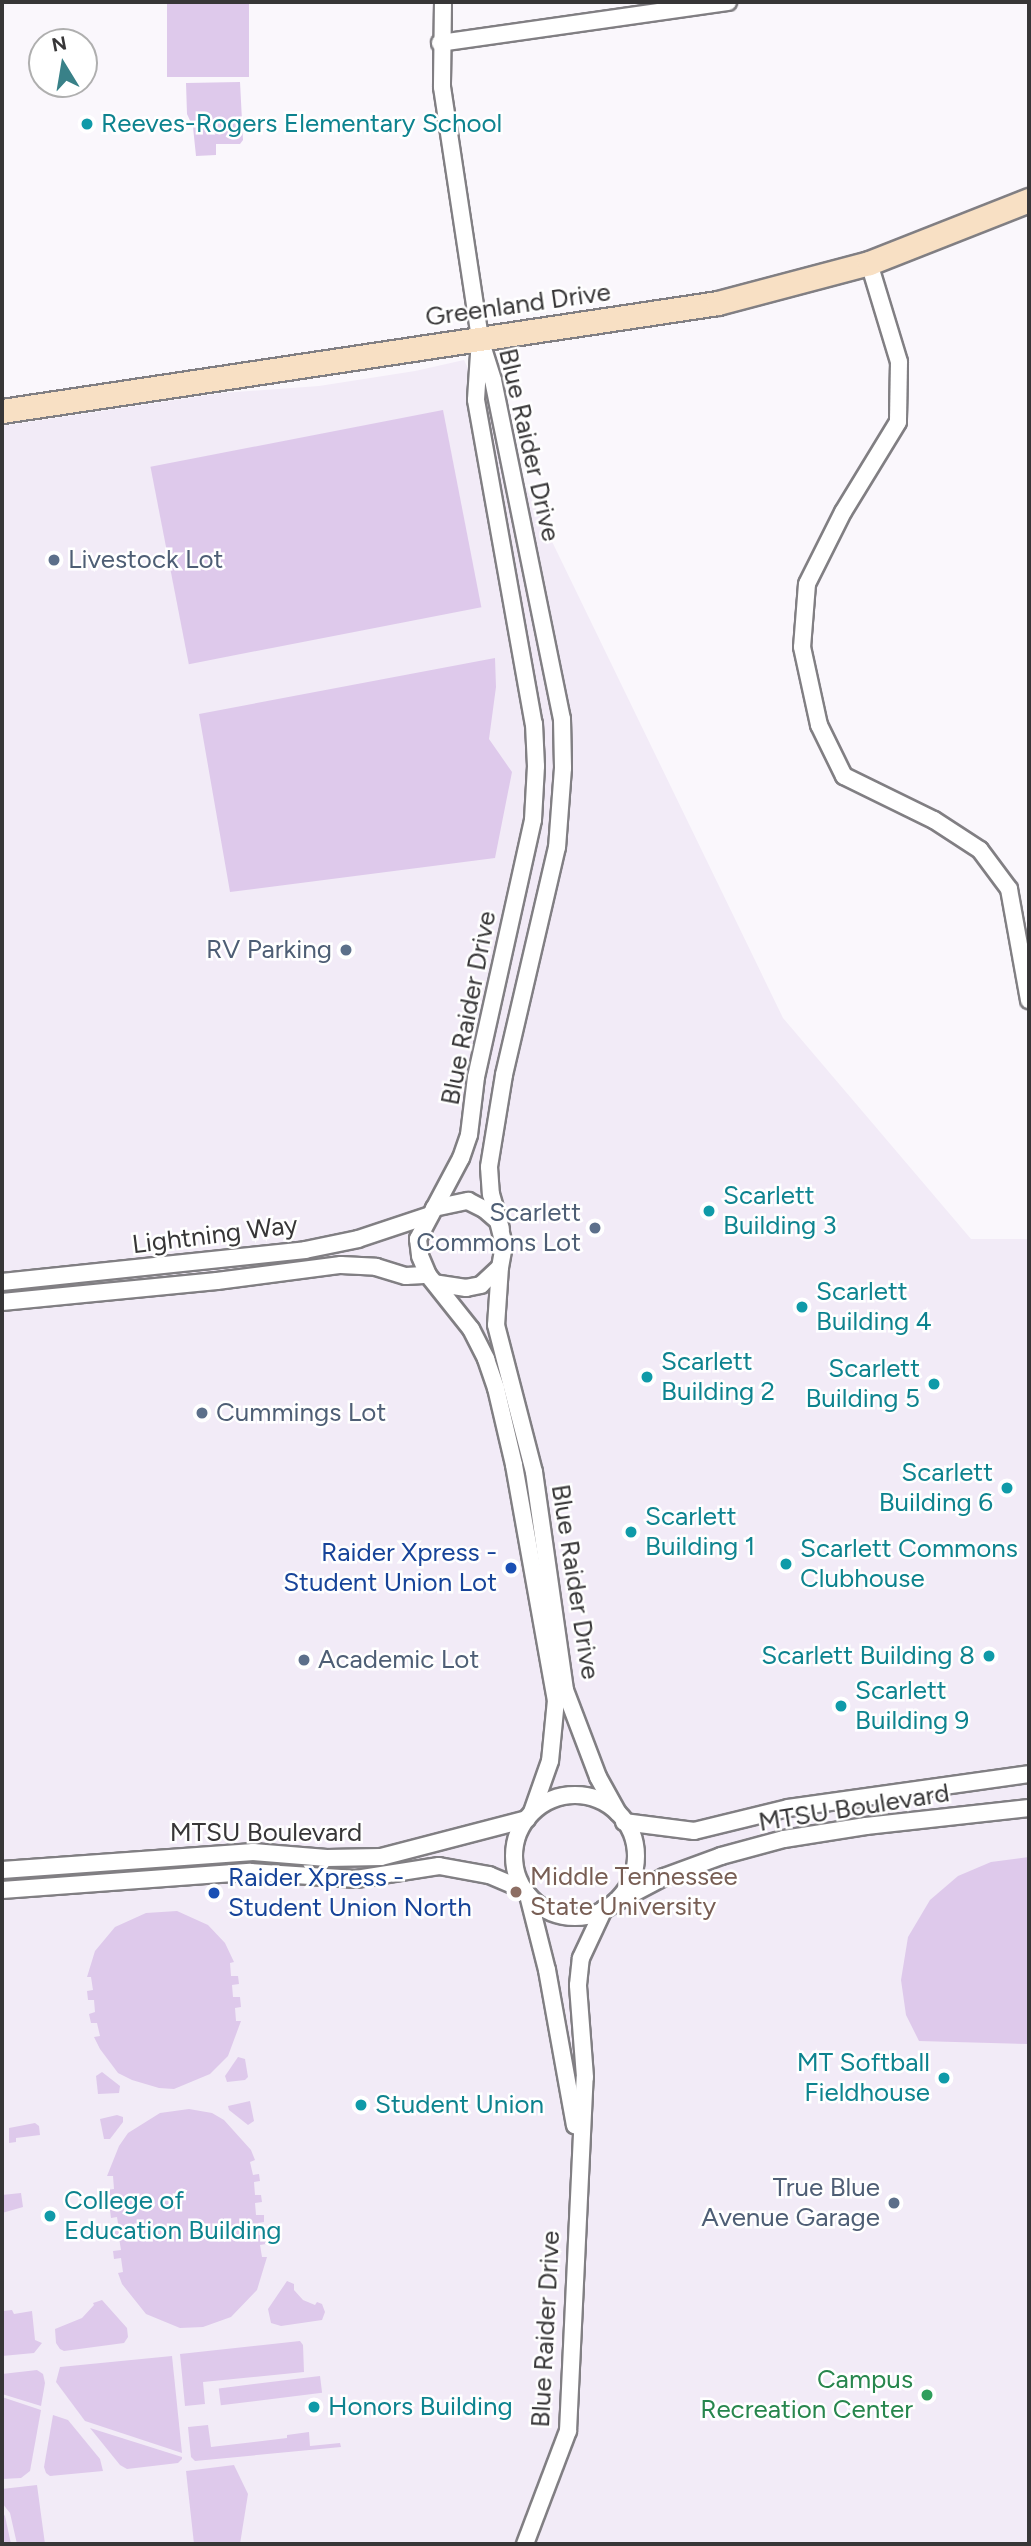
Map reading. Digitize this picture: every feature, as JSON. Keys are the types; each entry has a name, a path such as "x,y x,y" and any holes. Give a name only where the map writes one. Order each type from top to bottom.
{"street":[{"path":"443,2 440,43 442,87 480,339"},
{"path":"440,43 728,2"},
{"name":"Greenland Drive","path":"2,411 718,303 869,263 1029,200"},
{"path":"869,263 899,362 898,422 842,512 807,584 802,647 804,660 819,725 844,776 933,820 980,850 1009,889 1029,1000"},
{"name":"Blue Raider Drive","path":"432,1211 461,1158 469,1135 476,1077 533,820 536,766 534,724 476,400 480,339"},
{"name":"Blue Raider Drive","path":"480,339 493,380 562,719 563,768 556,847 504,1075 489,1167 491,1194 502,1229"},
{"path":"468,1201 484,1209 502,1229 504,1255 500,1267 481,1285 466,1289 432,1279 420,1256 418,1239 432,1211 468,1201"},
{"name":"Lightning Way","path":"2,1282 305,1250 358,1239 432,1211"},
{"name":"Lightning Way","path":"2,1302 217,1282 341,1265 376,1267 406,1276 432,1279"},
{"name":"Blue Raider Drive","path":"500,1267 496,1325 534,1472 565,1690 598,1777 621,1818"},
{"name":"Blue Raider Drive","path":"432,1279 471,1329 486,1359 496,1388 513,1465 556,1700 551,1761 529,1816"},
{"name":"MTSU Boulevard","path":"621,1818 694,1831 788,1808 888,1791 1029,1774"},
{"path":"566,1796 594,1799 621,1818 635,1850 634,1870 626,1888 608,1907 570,1917 541,1907 526,1893 514,1862 515,1844 529,1816 548,1801 566,1796"},
{"name":"MTSU Boulevard","path":"608,1907 676,1873 784,1839 866,1826 1029,1808"},
{"name":"MTSU Boulevard","path":"2,1871 253,1852 327,1858 381,1857 529,1816"},
{"name":"MTSU Boulevard","path":"2,1890 250,1872 356,1879 439,1866 489,1875 526,1893"},
{"name":"Blue Raider Drive","path":"526,1893 547,1970 579,2151"},
{"name":"Blue Raider Drive","path":"525,2544 568,2431 579,2151 585,2077 578,1986 580,1966 590,1933 608,1907"}],"shaded area":[{"path":"167,2 249,2 249,77 167,77"},
{"path":"240,82 243,140 240,144 216,144 216,155 196,156 193,127 187,114 186,83"},
{"name":"Middle Tennessee State University","path":"464,360 783,1018 971,1239 1029,1239 1029,2544 2,2544 2,426 222,393 319,386 415,371"},
{"path":"443,410 481,607 189,664 150,467"},
{"path":"495,658 496,687 489,739 512,772 495,858 230,892 199,714"},
{"path":"1029,1857 1029,2044 919,2041 906,2015 901,1980 908,1937 930,1900 958,1876 991,1862"},
{"path":"177,1911 208,1925 225,1943 234,1962 230,1963 231,1976 238,1976 239,1984 232,1985 233,1997 240,1997 241,2007 235,2008 236,2021 241,2021 228,2056 210,2074 174,2089 159,2088 118,2073 94,2037 100,2036 97,2023 91,2023 89,2014 95,2012 94,2000 88,2000 87,1991 93,1990 91,1977 87,1977 95,1951 115,1927 146,1913"},
{"path":"238,2057 245,2059 248,2077 245,2080 227,2082 225,2076"},
{"path":"102,2072 120,2086 119,2093 98,2094 96,2076"},
{"path":"250,2101 254,2121 248,2125 229,2110 228,2106"},
{"path":"189,2109 212,2113 224,2120 251,2150 255,2160 250,2162 253,2175 259,2174 260,2181 254,2182 255,2195 261,2195 262,2202 255,2203 256,2215 264,2215 264,2222 258,2223 259,2235 266,2235 266,2244 260,2245 262,2257 267,2257 257,2290 231,2317 203,2327 180,2328 146,2314 122,2284 118,2273 123,2272 121,2258 114,2259 113,2251 121,2250 119,2238 113,2238 112,2231 119,2230 117,2217 111,2218 110,2210 116,2209 115,2197 108,2197 107,2190 114,2189 113,2176 107,2176 119,2146 128,2133 160,2113"},
{"path":"117,2115 123,2117 123,2122 110,2139 104,2139 100,2119"},
{"path":"35,2123 39,2126 40,2135 16,2138 16,2142 9,2143 9,2128"},
{"path":"21,2193 23,2207 2,2213 2,2195"},
{"path":"287,2281 294,2284 294,2290 303,2300 315,2305 317,2302 322,2304 325,2312 322,2320 281,2326 271,2323 268,2309"},
{"path":"102,2300 127,2328 128,2337 124,2343 64,2351 60,2349 56,2343 55,2329 82,2318 93,2303"},
{"path":"12,2310 14,2314 32,2311 35,2340 42,2343 34,2353 2,2356 2,2311"},
{"path":"300,2341 303,2345 304,2372 203,2382 205,2404 185,2406 180,2354"},
{"path":"172,2356 182,2453 85,2421 56,2382 60,2367"},
{"path":"37,2370 43,2374 45,2383 41,2406 2,2394 2,2374"},
{"path":"320,2376 322,2393 221,2405 219,2388"},
{"path":"2,2397 41,2410 30,2471 21,2478 2,2479"},
{"path":"53,2415 68,2420 100,2459 103,2471 50,2476 46,2473 44,2467"},
{"path":"208,2425 211,2447 287,2438 287,2435 309,2432 310,2446 340,2443 341,2447 195,2461 191,2457 188,2427"},
{"path":"90,2428 182,2459 178,2463 127,2469 120,2465"},
{"path":"234,2465 248,2494 240,2544 194,2544 186,2471"},
{"path":"37,2485 45,2544 17,2544 10,2513 2,2503 2,2489"},
{"path":"2,2512 5,2516 11,2544 2,2544"}],"place":[{"name":"Reeves-Rogers Elementary School","path":"87,124"},
{"name":"Livestock Lot","path":"54,560"},
{"name":"RV Parking","path":"346,950"},
{"name":"Scarlett Building 3","path":"709,1211"},
{"name":"Scarlett Commons Lot","path":"595,1228"},
{"name":"Scarlett Building 4","path":"802,1307"},
{"name":"Scarlett Building 2","path":"647,1377"},
{"name":"Scarlett Building 5","path":"934,1384"},
{"name":"Cummings Lot","path":"202,1413"},
{"name":"Scarlett Building 6","path":"1007,1488"},
{"name":"Scarlett Building 1","path":"631,1532"},
{"name":"Scarlett Commons Clubhouse","path":"786,1564"},
{"name":"Raider Xpress - Student Union Lot","path":"511,1568"},
{"name":"Scarlett Building 8","path":"989,1656"},
{"name":"Academic Lot","path":"304,1660"},
{"name":"Scarlett Building 9","path":"841,1706"},
{"name":"Middle Tennessee State University","path":"516,1892"},
{"name":"Raider Xpress - Student Union North","path":"214,1893"},
{"name":"MT Softball Fieldhouse","path":"944,2078"},
{"name":"Student Union","path":"361,2105"},
{"name":"True Blue Avenue Garage","path":"894,2203"},
{"name":"College of Education Building","path":"50,2216"},
{"name":"Campus Recreation Center","path":"927,2395"},
{"name":"Honors Building","path":"314,2407"}]}
